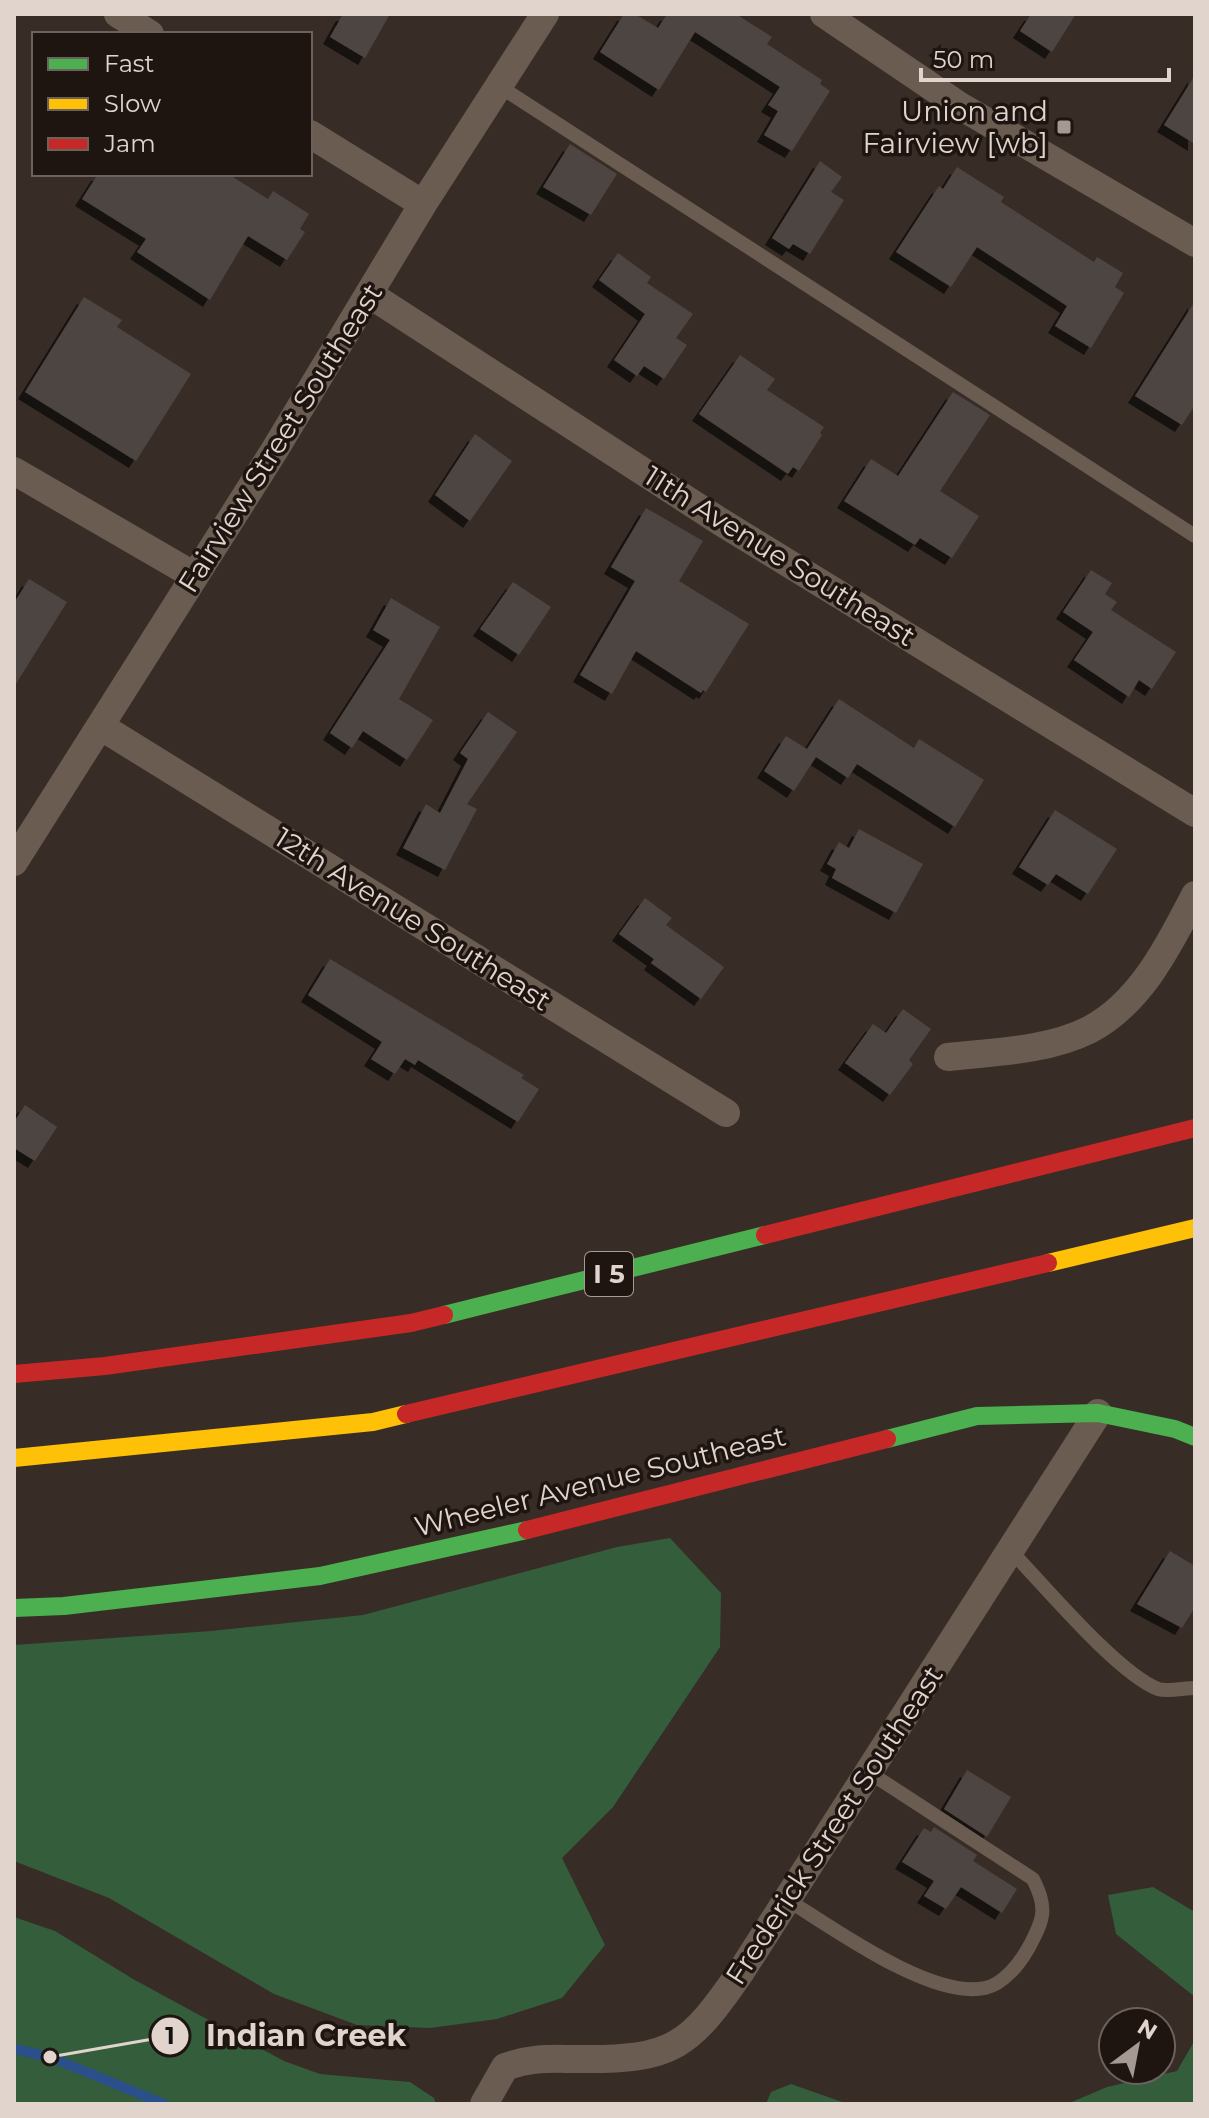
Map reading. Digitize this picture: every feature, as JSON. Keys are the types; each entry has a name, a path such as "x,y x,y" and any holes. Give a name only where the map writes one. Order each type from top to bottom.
{"main road":[{"name":"I 5","path":"14,1374 105,1366 411,1323 1195,1128"},
{"path":"14,1458 373,1422 1195,1228"},
{"name":"Wheeler Avenue Southeast","path":"14,1608 64,1606 320,1576 564,1522 977,1416 1098,1413 1175,1429 1195,1437"}],"street":[{"path":"118,14 147,32"},
{"name":"Fairview Street Southeast","path":"14,862 195,576 423,204 545,14"},
{"path":"824,14 960,106 1195,243"},
{"path":"312,135 423,204"},
{"name":"11th Avenue Southeast","path":"369,294 721,522 1195,813"},
{"path":"14,471 195,576"},
{"name":"12th Avenue Southeast","path":"100,726 726,1113"},
{"path":"948,1057 1021,1048 1090,1029 1124,1003 1145,980 1165,952 1195,895"},
{"name":"Frederick Street Southeast","path":"484,2104 505,2067 528,2059 641,2058 682,2042 700,2028 1098,1413"}],"lane":[{"path":"499,86 1195,536"},
{"path":"1010,1550 1108,1652 1135,1674 1160,1690 1195,1688"},
{"path":"786,1899 884,1959 952,1989 986,1988 1005,1977 1023,1957 1040,1926 1044,1899 1033,1879 867,1771"}],"green space":[{"path":"670,1538 721,1593 720,1647 613,1807 562,1858 605,1945 562,1998 497,2019 430,2028 357,2025 274,1994 109,1898 14,1861 14,1645 211,1631 363,1615 617,1547"},
{"path":"1153,1887 1195,1912 1195,1997 1116,1934 1108,1895"},
{"path":"14,1917 55,1931 133,1979 284,2061 320,2074 410,2082 434,2098 436,2104 14,2104"},
{"path":"1195,2040 1195,2104 1067,2104 1111,2086 1177,2086 1177,2071"},
{"path":"791,2084 848,2104 766,2104 771,2092"}],"building":[{"path":"343,14 390,14 365,58 330,37"},
{"path":"624,14 635,14 658,28 667,14 736,14 772,37 767,44 822,80 820,84 830,91 792,151 764,135 778,111 768,105 780,87 695,32 659,90 600,52"},
{"path":"1031,14 1076,14 1052,52 1020,31"},
{"path":"1195,75 1195,144 1164,125"},
{"path":"570,144 617,174 591,215 543,187"},
{"path":"820,161 842,177 831,192 844,200 810,254 793,244 789,249 772,238"},
{"path":"957,167 1004,197 1001,202 1094,262 1097,257 1123,273 1115,287 1124,293 1091,348 1055,326 1067,306 977,247 951,287 896,252 939,186 943,189"},
{"path":"97,176 231,176 268,199 273,191 309,214 300,229 305,232 287,260 248,236 210,300 137,252 146,239 82,199"},
{"path":"618,253 651,277 647,283 693,314 676,338 687,345 664,379 644,366 637,376 614,360 645,314 599,280"},
{"path":"84,297 122,320 117,327 191,374 136,461 25,392"},
{"path":"1195,301 1195,405 1182,425 1135,396"},
{"path":"740,355 775,379 767,390 824,427 799,471 793,467 788,474 699,414"},
{"path":"953,392 990,415 940,491 979,516 952,558 920,538 915,545 844,501 871,459 898,476"},
{"path":"475,434 512,461 470,521 435,495"},
{"path":"646,508 703,541 679,581 749,624 706,692 703,690 701,693 636,651 612,694 580,675 635,581 611,567"},
{"path":"1091,570 1112,583 1105,594 1117,602 1111,610 1176,652 1152,689 1139,680 1129,697 1074,660 1093,632 1063,612"},
{"path":"29,579 67,602 14,687 14,603"},
{"path":"513,582 551,607 519,655 480,629"},
{"path":"391,598 440,627 399,699 433,720 407,760 363,731 352,748 330,733 390,640 373,630"},
{"path":"839,699 914,748 919,739 984,780 955,827 857,764 848,778 816,757 794,791 764,771 786,736 807,749"},
{"path":"488,712 517,732 467,804 477,809 445,870 403,848 426,804 440,813 468,759 460,753"},
{"path":"1055,810 1117,849 1088,894 1056,874 1048,885 1019,867"},
{"path":"859,829 923,864 896,913 832,878 836,869 827,864 839,842 849,848"},
{"path":"645,898 672,918 666,925 724,967 701,999 651,963 654,959 619,934"},
{"path":"330,959 524,1075 521,1078 539,1089 518,1122 418,1060 415,1065 405,1059 395,1074 371,1059 382,1042 308,995"},
{"path":"903,1009 931,1029 909,1060 913,1064 890,1095 845,1063 873,1024 886,1033"},
{"path":"25,1105 57,1127 35,1161 14,1148 14,1122"},
{"path":"1170,1551 1195,1566 1195,1607 1182,1628 1137,1604"},
{"path":"967,1770 1011,1797 987,1837 944,1809"},
{"path":"934,1827 977,1855 973,1861 1017,1889 1002,1913 961,1887 946,1909 924,1896 934,1881 902,1862 924,1828 931,1832"}],"waterway":[{"path":"14,2049 50,2057 164,2104"}],"traffic: fast":[{"path":"444,1315 765,1235"},
{"path":"887,1439 977,1416 1098,1413 1175,1429 1195,1437"},
{"path":"14,1608 64,1606 320,1576 527,1530"}],"traffic: slow":[{"path":"1048,1263 1195,1228"},
{"path":"14,1458 373,1422 406,1414"}],"traffic: jam":[{"path":"765,1235 1195,1128"},
{"path":"406,1414 1048,1263"},
{"path":"14,1374 105,1366 411,1323 444,1315"},
{"path":"527,1530 887,1439"}],"place":[{"name":"Union and Fairview [wb]","path":"1064,127"},
{"name":"Indian Creek","path":"50,2057"}]}
